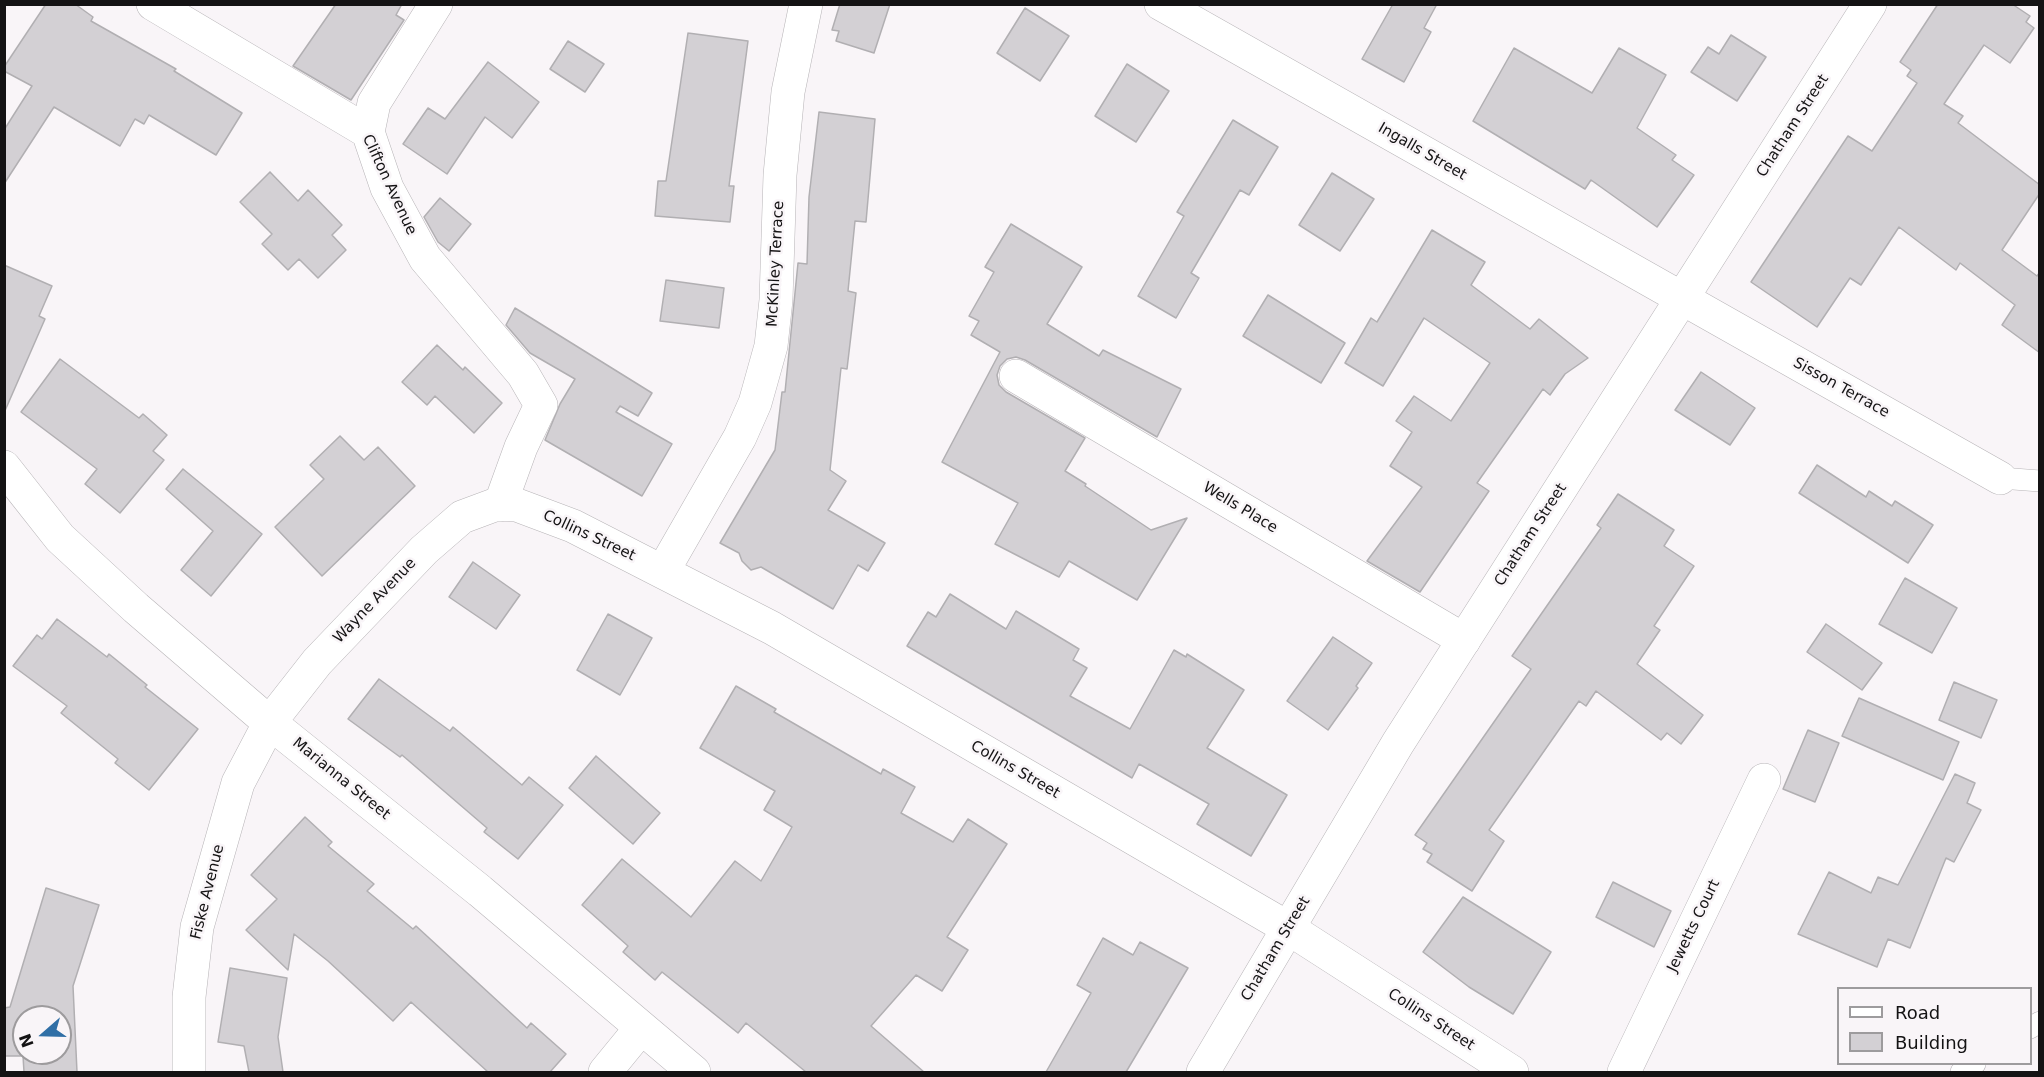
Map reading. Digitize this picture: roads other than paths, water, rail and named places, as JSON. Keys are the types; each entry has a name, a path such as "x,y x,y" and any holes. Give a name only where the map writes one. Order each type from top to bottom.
{"street":[{"name":"Clifton Avenue","path":"153,4 368,132 387,188 425,258 523,374 541,405 521,447 500,505"},
{"path":"368,132 374,103 436,4"},
{"name":"McKinley Terrace","path":"663,571 740,437 755,403 771,346 776,300 780,175 788,92 806,4"},
{"name":"Ingalls Street","path":"1161,4 1206,15 1682,299"},
{"name":"Chatham Street","path":"1203,1072 1398,743 1870,4"},
{"name":"Sisson Terrace","path":"1682,299 2000,478"},
{"name":"Wells Place","path":"1016,376 1464,640"},
{"name":"Marianna Street","path":"4,467 60,537 93,569 270,722 480,891 694,1072"},
{"name":"Collins Street","path":"500,505 517,505 573,526 772,628 1288,928 1512,1072"},
{"name":"Wayne Avenue","path":"270,722 317,662 424,550 462,517 500,505"},
{"name":"Fiske Avenue","path":"189,1072 190,986 197,927 238,783 270,722"},
{"name":"Jewetts Court","path":"1624,1072 1764,780"},
{"path":"605,1072 641,1028"}],"lane":[{"path":"2000,478 2040,481"}]}
